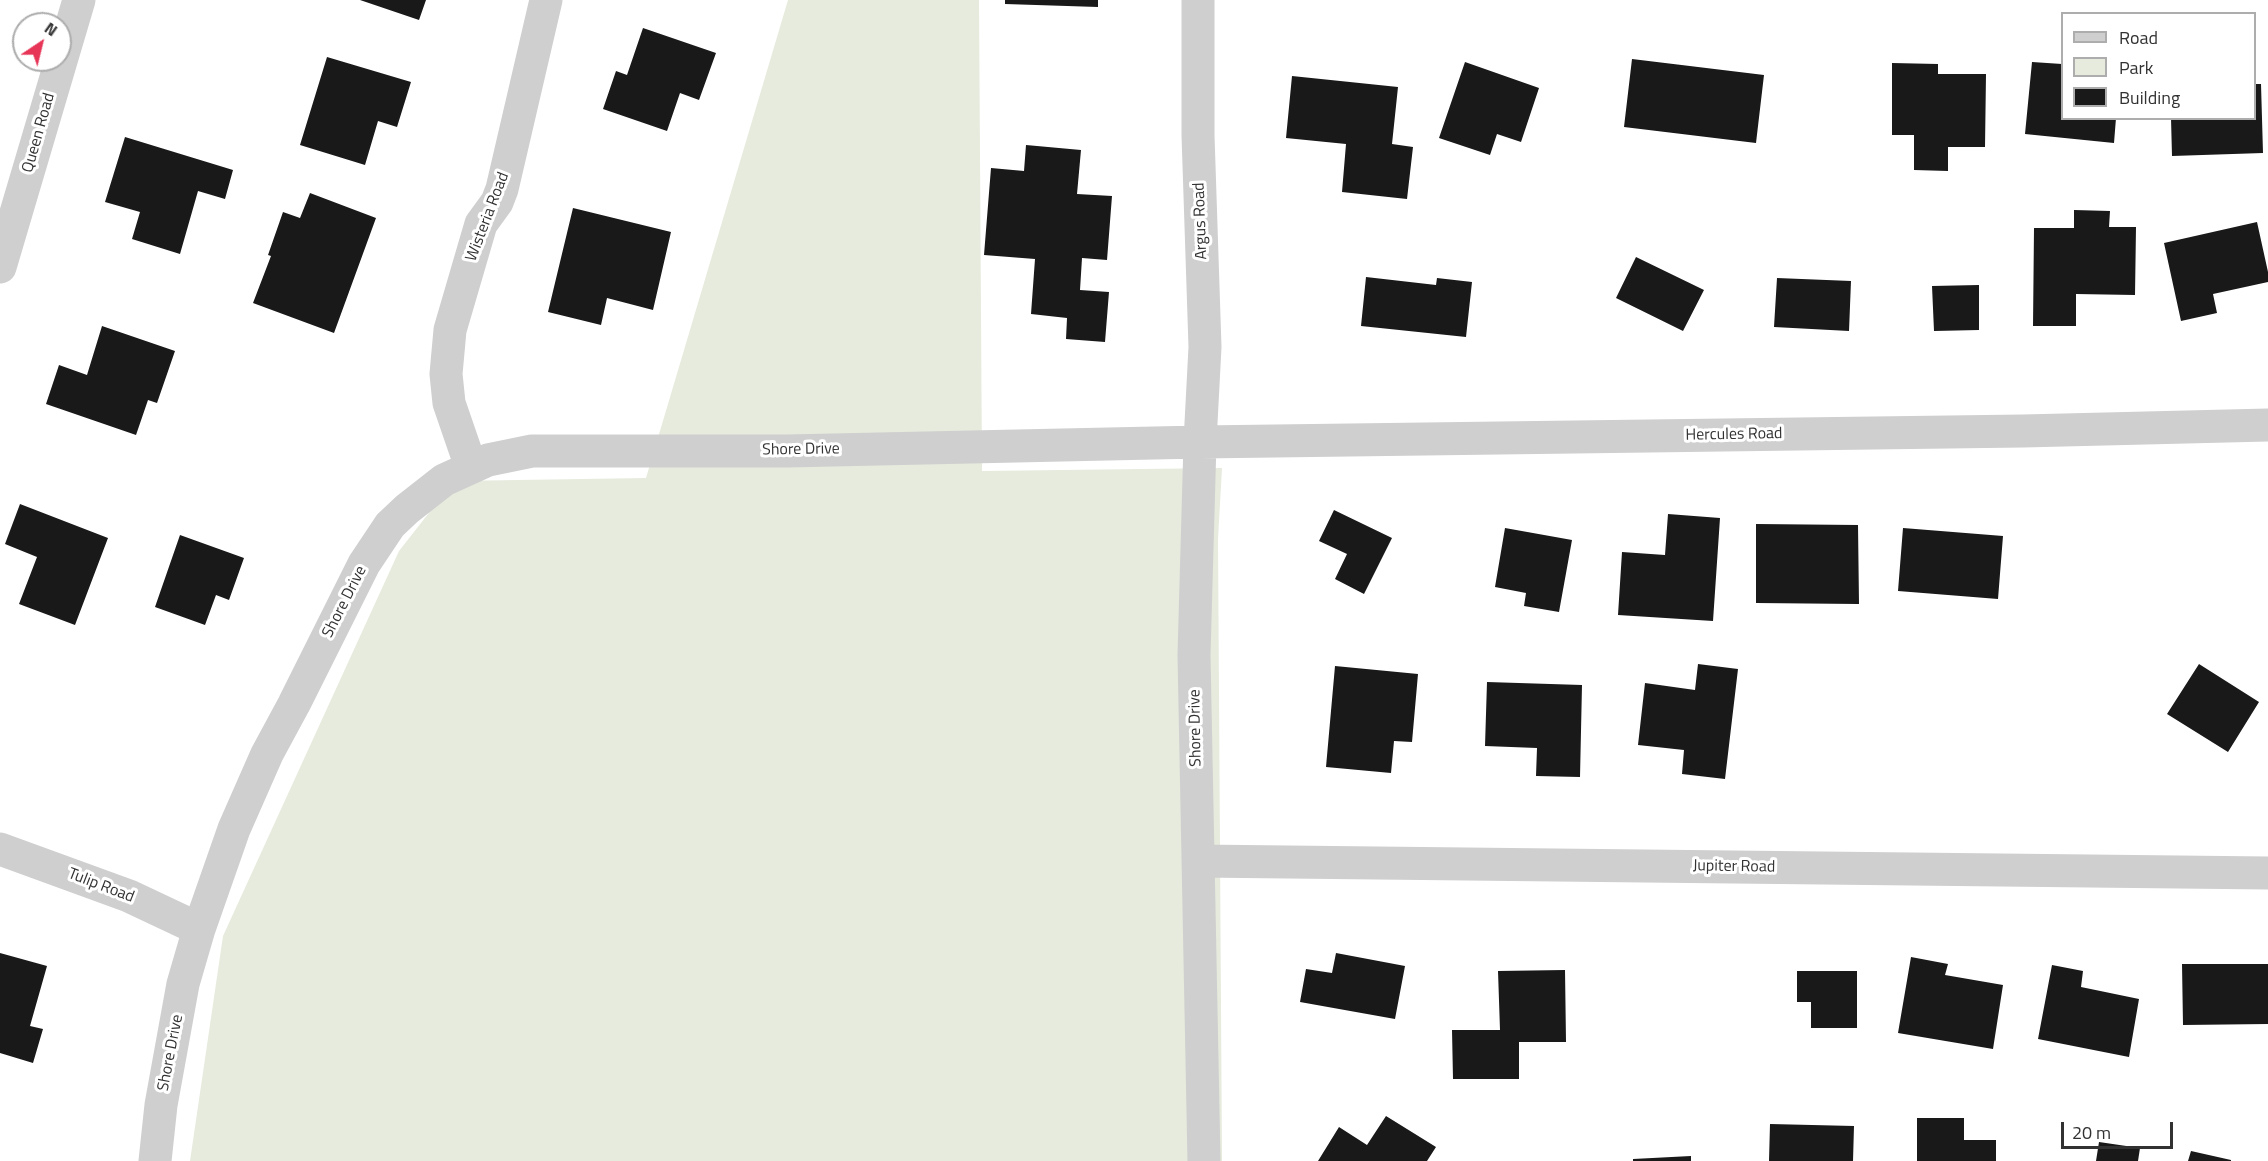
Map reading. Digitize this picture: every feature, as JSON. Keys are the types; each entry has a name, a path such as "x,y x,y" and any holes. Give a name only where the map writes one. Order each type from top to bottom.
{"street":[{"name":"Queen Road","path":"0,267 79,0"},
{"name":"Wisteria Road","path":"471,467 449,403 446,374 450,330 482,224 497,202 502,189 546,0"},
{"name":"Argus Road","path":"1198,0 1198,135 1205,347 1200,442"},
{"name":"Hercules Road","path":"1200,442 2023,431 2268,425"},
{"name":"Shore Drive","path":"155,1161 161,1105 181,995 199,929 234,829 267,754 364,564 390,525 406,508 444,480 488,460 532,451 787,451 1200,442 1194,655 1204,1161"},
{"name":"Tulip Road","path":"0,849 129,896 199,929"},
{"name":"Jupiter Road","path":"1199,861 2268,873"}],"green space":[{"path":"788,0 979,0 982,471 1222,468 1218,539 1222,1161 190,1161 223,936 399,551 454,481 646,478"}],"building":[{"path":"360,0 426,0 419,20"},
{"path":"1005,0 1098,0 1098,7 1005,4"},
{"path":"643,28 716,53 699,100 680,93 667,131 603,109 616,71 627,75"},
{"path":"327,57 411,82 397,127 378,121 365,165 300,145"},
{"path":"1632,59 1764,75 1756,143 1624,127"},
{"path":"1465,62 1539,88 1521,142 1497,134 1490,155 1439,138"},
{"path":"2032,62 2061,64 2061,120 2116,120 2114,143 2025,134"},
{"path":"1892,63 1938,64 1938,74 1986,74 1985,147 1948,147 1948,171 1914,170 1914,135 1892,135"},
{"path":"1292,76 1398,87 1392,144 1413,147 1407,199 1342,192 1346,144 1286,138"},
{"path":"2256,84 2261,84 2263,153 2172,156 2171,120 2256,120"},
{"path":"125,137 233,170 225,199 198,191 180,254 132,239 140,212 105,202"},
{"path":"1026,145 1081,150 1077,194 1112,196 1107,260 1082,258 1080,290 1109,292 1105,342 1066,339 1067,318 1031,314 1035,259 984,255 991,168 1024,171"},
{"path":"310,193 376,218 334,333 253,303 271,256 268,255 283,212 300,218"},
{"path":"573,208 671,232 653,310 607,298 601,325 548,312"},
{"path":"2074,210 2110,211 2109,227 2136,227 2135,295 2076,294 2076,326 2033,326 2034,228 2074,228"},
{"path":"2257,222 2268,272 2268,282 2213,294 2217,313 2181,321 2164,243"},
{"path":"1636,257 1704,290 1683,331 1616,298"},
{"path":"1366,277 1436,285 1437,278 1472,282 1466,337 1361,326"},
{"path":"1777,278 1851,281 1849,331 1774,327"},
{"path":"1979,285 1979,330 1934,331 1932,286"},
{"path":"102,326 175,351 157,403 148,400 136,435 46,404 59,365 87,375"},
{"path":"20,504 108,538 75,625 19,604 37,557 5,544"},
{"path":"1334,510 1392,538 1364,594 1335,579 1347,554 1319,541"},
{"path":"1668,514 1720,518 1713,621 1618,615 1622,552 1665,555"},
{"path":"1756,524 1858,525 1859,604 1756,603"},
{"path":"1505,528 1572,540 1559,612 1524,606 1526,593 1495,587"},
{"path":"1903,528 2003,536 1998,599 1898,591"},
{"path":"180,535 244,558 229,600 216,595 205,625 155,607"},
{"path":"1698,664 1738,669 1725,779 1682,774 1684,750 1638,745 1645,683 1695,690"},
{"path":"2199,664 2259,702 2228,752 2167,714"},
{"path":"1335,666 1418,674 1412,742 1394,741 1391,773 1326,767"},
{"path":"1487,682 1582,685 1580,777 1536,776 1537,748 1485,746"},
{"path":"0,953 47,966 30,1026 43,1029 33,1063 0,1053"},
{"path":"1336,953 1405,966 1395,1019 1300,1002 1306,969 1332,973"},
{"path":"1911,957 1948,964 1945,975 2003,985 1993,1049 1898,1033"},
{"path":"2182,964 2268,964 2268,1024 2183,1025"},
{"path":"2052,965 2083,971 2081,987 2139,999 2129,1057 2038,1039"},
{"path":"1565,970 1566,1042 1519,1042 1519,1079 1453,1079 1452,1030 1500,1030 1498,971"},
{"path":"1797,971 1857,971 1857,1028 1811,1028 1811,1002 1797,1002"},
{"path":"1386,1116 1436,1147 1427,1161 1318,1161 1339,1127 1367,1145"},
{"path":"1917,1118 1964,1118 1964,1140 1996,1140 1996,1161 1917,1161"},
{"path":"1770,1124 1854,1126 1853,1161 1769,1161"},
{"path":"2099,1142 2140,1148 2138,1161 2096,1161"},
{"path":"2191,1151 2231,1160 2231,1161 2188,1161"},
{"path":"1691,1156 1691,1161 1633,1161 1633,1159"}]}
